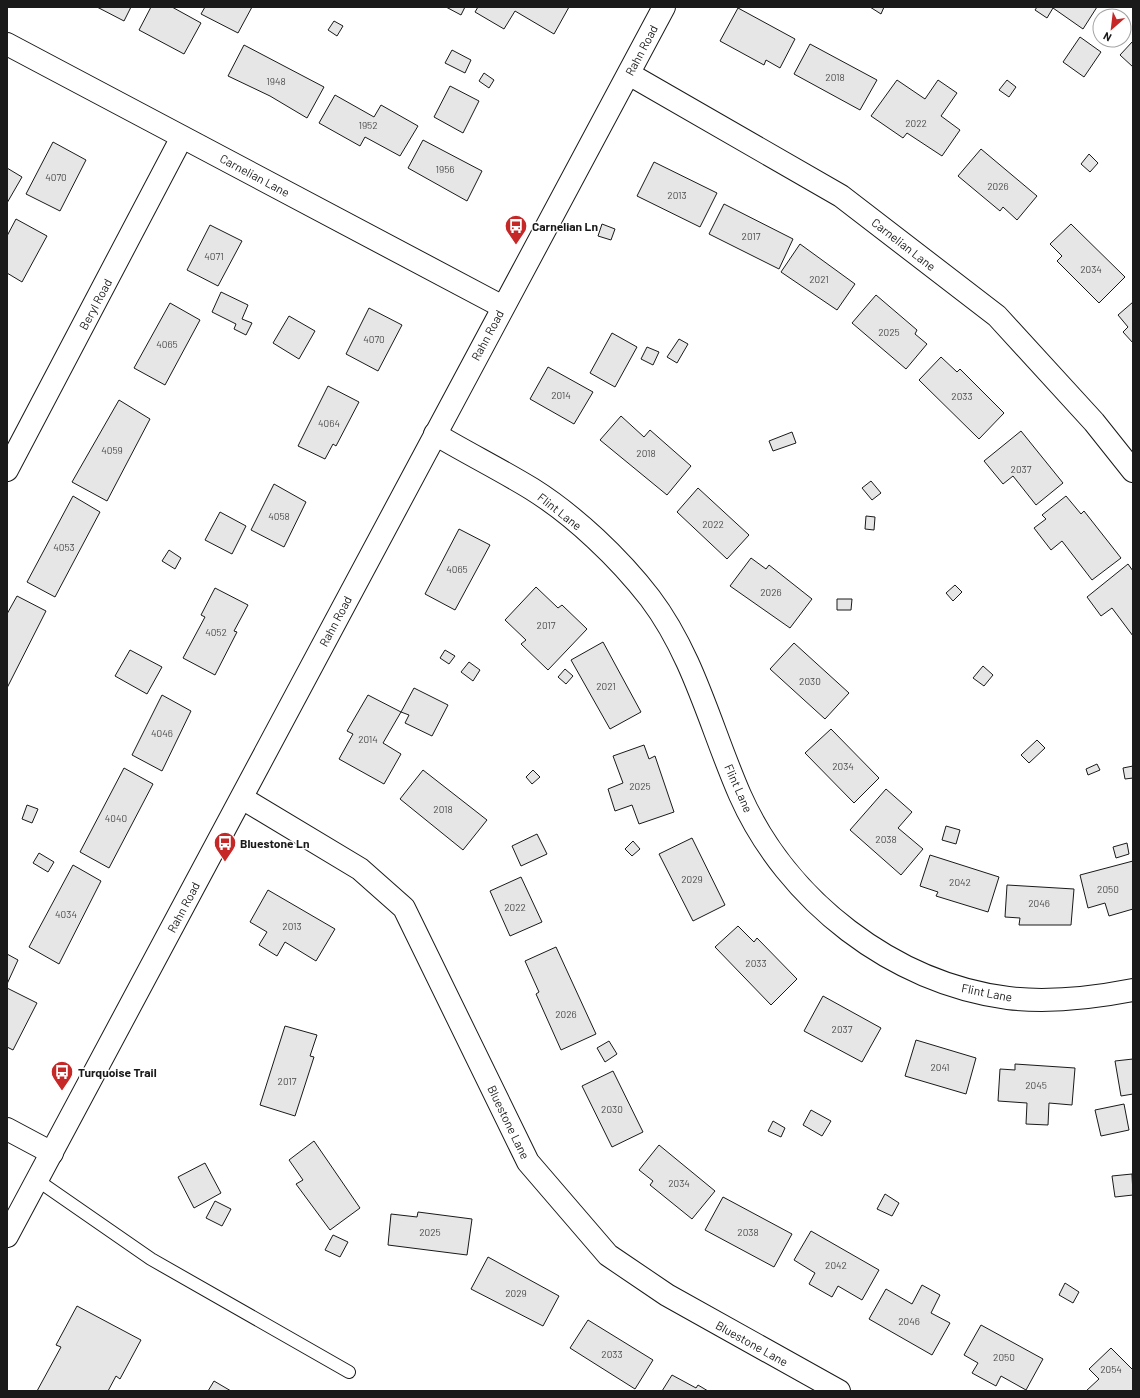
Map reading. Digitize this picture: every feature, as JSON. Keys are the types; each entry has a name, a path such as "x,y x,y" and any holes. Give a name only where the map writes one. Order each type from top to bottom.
{"street":[{"name":"Rahn Road","path":"7,1236 664,7"},
{"name":"Carnelian Lane","path":"7,44 503,307"},
{"name":"Carnelian Lane","path":"629,74 841,196 997,316 1094,422 1133,471"},
{"name":"Beryl Road","path":"7,470 182,137"},
{"name":"Flint Lane","path":"435,434 534,490 578,523 617,561 649,597 673,634 691,670 741,797 758,828 780,863 807,894 843,926 884,954 923,975 972,991 1009,998 1056,1000 1106,995 1133,990"},
{"name":"Bluestone Lane","path":"242,798 360,868 404,908 528,1162 608,1255 667,1295 839,1391"},
{"path":"7,1129 52,1153"}],"lane":[{"path":"37,1180 151,1260 349,1372"}],"building":[{"path":"97,7 131,7 124,21"},
{"path":"151,7 172,7 201,23 184,54 139,30"},
{"path":"205,7 252,7 238,33 201,14"},
{"path":"446,7 465,7 461,15"},
{"path":"478,7 569,7 554,34 515,11 504,29 475,12"},
{"path":"870,7 884,7 881,14"},
{"path":"1037,7 1097,7 1092,8 1092,15 1083,29 1053,8 1047,18 1035,10"},
{"path":"738,8 795,39 780,68 766,60 764,65 720,41"},
{"path":"334,21 343,26 337,36 328,30"},
{"path":"1080,37 1092,46 1092,48 1095,48 1101,52 1084,77 1063,62"},
{"path":"1133,41 1133,67 1120,55 1126,48 1132,48"},
{"path":"810,44 877,80 860,110 794,74"},
{"path":"244,45 324,87 307,118 270,96 228,76"},
{"path":"452,50 471,60 465,73 445,63"},
{"path":"484,73 494,80 489,88 479,81"},
{"path":"897,80 925,99 938,80 957,93 941,116 960,130 942,156 907,133 903,138 871,116"},
{"path":"1007,80 1016,87 1009,97 999,90"},
{"path":"450,86 479,101 463,133 434,117"},
{"path":"335,95 374,117 381,105 418,126 400,156 365,137 360,146 319,123"},
{"path":"423,140 482,171 467,201 408,168"},
{"path":"53,142 86,160 60,211 26,194"},
{"path":"981,149 1037,196 1017,220 1003,207 1000,211 958,176"},
{"path":"1089,154 1098,163 1090,172 1081,164"},
{"path":"654,162 717,193 700,227 637,196"},
{"path":"7,168 22,177 7,203"},
{"path":"724,204 793,239 779,269 709,234"},
{"path":"16,219 47,236 22,282 7,273 7,236"},
{"path":"602,224 615,229 611,240 598,236"},
{"path":"1071,224 1125,277 1099,303 1057,261 1062,256 1050,244"},
{"path":"210,225 242,241 218,286 187,270"},
{"path":"800,244 855,284 837,310 781,272"},
{"path":"221,292 248,305 242,319 252,323 246,335 234,329 236,324 212,312"},
{"path":"876,295 917,330 915,334 927,344 906,369 852,323"},
{"path":"1133,302 1133,343 1123,332 1128,327 1118,315"},
{"path":"170,303 200,320 165,385 134,368"},
{"path":"369,308 402,325 378,371 346,354"},
{"path":"289,316 315,331 299,359 273,343"},
{"path":"612,333 637,347 615,387 590,373"},
{"path":"679,339 688,344 677,363 667,357"},
{"path":"647,347 659,352 653,365 641,359"},
{"path":"941,357 957,372 960,369 1004,413 979,439 919,380"},
{"path":"548,367 593,392 574,424 530,399"},
{"path":"328,386 359,402 336,446 333,444 325,459 298,446"},
{"path":"119,400 150,419 107,501 72,482"},
{"path":"621,416 644,437 650,430 691,466 667,495 600,440"},
{"path":"1021,431 1063,483 1036,505 1013,476 1003,484 984,461"},
{"path":"792,432 796,443 773,451 769,441"},
{"path":"871,481 881,493 872,500 862,488"},
{"path":"274,484 306,502 284,547 251,530"},
{"path":"698,488 749,535 727,559 677,512"},
{"path":"73,496 100,512 55,597 27,582"},
{"path":"1066,496 1081,514 1084,511 1121,558 1092,580 1062,541 1051,550 1034,528 1046,519 1042,515"},
{"path":"220,512 246,526 232,554 205,540"},
{"path":"866,516 875,517 874,530 865,529"},
{"path":"459,529 490,545 455,610 425,594"},
{"path":"169,550 181,558 175,569 162,561"},
{"path":"751,558 766,569 769,565 812,599 790,628 730,586"},
{"path":"1128,564 1133,571 1133,636 1112,608 1101,616 1087,597"},
{"path":"955,585 962,592 953,601 946,593"},
{"path":"536,587 558,608 562,605 587,629 548,670 521,644 526,640 505,620"},
{"path":"215,588 248,605 234,631 237,632 215,675 183,658 205,617 201,615"},
{"path":"17,596 46,611 7,688 7,614"},
{"path":"837,599 852,599 851,610 837,610"},
{"path":"603,642 641,712 610,729 571,660"},
{"path":"794,643 849,693 825,719 770,669"},
{"path":"130,650 162,667 147,694 115,676"},
{"path":"445,650 455,656 449,664 440,658"},
{"path":"469,662 480,670 473,681 461,672"},
{"path":"983,666 993,675 984,686 973,678"},
{"path":"565,669 573,676 566,684 558,677"},
{"path":"414,688 448,705 432,736 405,723 409,715 401,712"},
{"path":"162,695 191,711 162,771 132,755"},
{"path":"368,695 401,712 383,743 401,754 384,784 339,759 353,734 347,731"},
{"path":"831,729 879,778 854,803 805,753"},
{"path":"1037,740 1045,748 1029,763 1021,755"},
{"path":"644,745 649,759 655,756 674,812 639,824 632,805 615,811 608,789 623,783 613,756"},
{"path":"1097,764 1100,770 1088,775 1086,769"},
{"path":"1133,766 1133,778 1125,779 1123,768"},
{"path":"124,768 153,784 109,868 80,852"},
{"path":"423,770 487,820 463,850 400,799"},
{"path":"533,770 540,777 532,784 526,777"},
{"path":"886,789 912,812 898,828 923,849 901,875 850,830"},
{"path":"27,805 38,809 32,823 22,819"},
{"path":"946,826 960,830 956,844 942,840"},
{"path":"537,834 547,854 521,866 512,846"},
{"path":"692,838 725,905 693,921 659,854"},
{"path":"633,841 640,849 632,856 625,849"},
{"path":"1127,843 1129,854 1116,858 1113,847"},
{"path":"39,853 54,862 48,872 33,863"},
{"path":"930,855 999,877 988,912 936,896 938,892 920,886"},
{"path":"1133,861 1133,909 1109,916 1105,903 1088,908 1080,875"},
{"path":"73,865 101,881 59,964 29,947"},
{"path":"521,877 542,922 510,936 490,891"},
{"path":"1007,885 1074,889 1071,925 1019,925 1020,918 1005,917"},
{"path":"268,890 335,929 316,961 285,942 277,956 259,945 267,932 250,922"},
{"path":"738,926 754,942 757,938 797,979 771,1005 715,947"},
{"path":"556,947 596,1034 561,1050 536,994 539,992 525,961"},
{"path":"7,954 18,960 7,984"},
{"path":"7,988 37,1003 13,1050 7,1047"},
{"path":"823,996 881,1028 862,1062 804,1031"},
{"path":"285,1026 317,1035 310,1056 314,1057 295,1116 260,1105"},
{"path":"916,1040 976,1058 966,1094 905,1076"},
{"path":"609,1041 617,1054 605,1062 597,1048"},
{"path":"1133,1059 1133,1094 1121,1096 1115,1061"},
{"path":"1015,1064 1075,1068 1072,1105 1049,1103 1048,1125 1026,1124 1027,1103 998,1101 1000,1069 1015,1070"},
{"path":"613,1071 643,1132 612,1147 582,1086"},
{"path":"1124,1104 1129,1130 1101,1136 1095,1110"},
{"path":"811,1110 831,1121 822,1136 803,1125"},
{"path":"773,1121 785,1128 781,1137 768,1131"},
{"path":"314,1141 360,1208 330,1230 296,1184 303,1180 289,1160"},
{"path":"659,1145 715,1191 692,1219 650,1185 653,1181 639,1170"},
{"path":"205,1163 221,1193 194,1208 178,1177"},
{"path":"1132,1174 1133,1195 1115,1197 1112,1176"},
{"path":"885,1194 899,1203 892,1216 877,1209"},
{"path":"723,1197 792,1234 774,1267 705,1230"},
{"path":"215,1201 231,1209 222,1226 206,1218"},
{"path":"418,1212 472,1219 467,1255 388,1245 391,1214 417,1217"},
{"path":"811,1231 879,1270 862,1300 838,1286 832,1297 809,1284 815,1273 794,1260"},
{"path":"333,1235 348,1242 340,1257 325,1250"},
{"path":"488,1257 559,1296 543,1326 471,1289"},
{"path":"1065,1283 1079,1292 1073,1303 1059,1295"},
{"path":"922,1285 940,1295 931,1313 950,1323 932,1355 869,1319 886,1289 912,1304"},
{"path":"77,1306 141,1340 120,1379 116,1376 108,1391 37,1391 61,1347 56,1345"},
{"path":"588,1320 653,1360 635,1389 570,1348"},
{"path":"981,1325 1043,1359 1026,1390 1001,1376 996,1386 972,1373 978,1363 964,1355"},
{"path":"1111,1348 1133,1370 1133,1391 1086,1391 1099,1379 1089,1369"},
{"path":"672,1375 696,1388 698,1385 708,1391 662,1391"},
{"path":"214,1381 231,1391 208,1391"}],"place":[{"name":"Carnelian Ln","path":"516,246"},
{"name":"Bluestone Ln","path":"225,862"},
{"name":"Turquoise Trail","path":"62,1092"}]}
